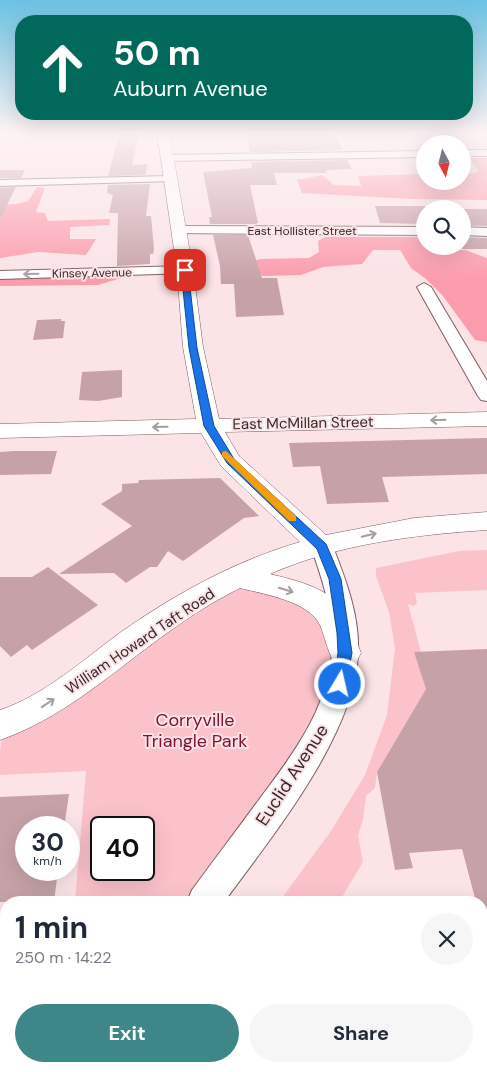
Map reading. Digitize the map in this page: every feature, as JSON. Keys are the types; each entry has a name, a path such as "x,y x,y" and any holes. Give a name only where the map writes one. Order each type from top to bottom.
{"main road":[{"path":"170,181 185,270 193,348 209,426 230,461 322,547"},
{"name":"East McMillan Street","path":"0,431 487,418"},
{"name":"William Howard Taft Road","path":"0,724 44,707 203,594 239,577 322,547 388,531 437,524 487,521"},
{"path":"239,577 303,595 316,603 330,614 345,653"}],"street":[{"path":"0,183 112,181"},
{"name":"East Hollister Street","path":"178,230 416,231"},
{"path":"471,232 487,232"},
{"name":"Kinsey Avenue","path":"0,275 185,270"},
{"path":"424,287 487,396"},
{"name":"Euclid Avenue","path":"208,896 306,760 330,716 340,684 345,653 335,579 322,547"}],"green space":[{"path":"487,550 487,590 415,593 417,604 413,606 408,604 421,652 415,653 426,689 377,772 375,788 366,796 363,819 358,835 363,862 343,896 283,896 331,831 365,775 387,715 395,648 389,612 376,576 376,568 459,551"},
{"name":"Corryville Triangle Park","path":"239,577 275,587 343,633 306,760 208,896 76,896 77,881 80,881 80,842 86,771 0,775 0,751 4,723"}],"shaded area":[{"path":"297,181 329,181 334,185 361,186 360,181 416,181 416,190 471,190 471,181 487,181 487,200 412,199 302,193"},
{"path":"37,187 45,188 36,212 45,213 48,221 110,219 109,225 70,227 70,239 96,239 86,255 38,252 0,258 0,205 28,201"},
{"path":"325,237 416,237 416,255 471,255 471,252 487,258 487,342 475,340 443,296 426,279 411,268 400,250 373,250 362,264 323,267 301,275 263,276 252,272 254,261 260,259 309,258 319,252 318,241"},
{"path":"135,274 98,285 0,286 0,279"}],"building":[{"path":"205,181 276,181 277,185 250,185 258,223 210,224 209,217 212,217"},
{"path":"150,184 146,216 151,216 154,249 153,254 150,254 150,264 117,266 118,213 109,213 113,195 107,193 108,185"},
{"path":"16,187 0,219 0,188"},
{"path":"375,206 416,206 416,224 380,223"},
{"path":"471,209 487,209 487,226 471,225"},
{"path":"213,235 248,235 262,278 277,278 284,315 236,317 234,284 221,284 220,266"},
{"path":"471,237 487,238 487,249 471,249"},
{"path":"61,319 61,321 65,321 63,338 33,340 37,320"},
{"path":"122,370 122,397 98,401 79,400 82,372"},
{"path":"487,438 487,474 382,477 389,502 327,504 320,466 293,467 289,443"},
{"path":"57,451 51,474 0,475 0,452"},
{"path":"220,478 259,516 244,518 183,561 168,551 157,567 150,567 126,583 114,573 59,574 132,526 101,504 122,491 122,484 138,483 139,480"},
{"path":"48,567 98,605 32,650 27,645 11,657 0,646 0,577 32,577"},
{"path":"487,649 487,896 474,896 462,849 409,853 413,868 395,870 377,772 426,689 414,652"},
{"path":"69,794 66,816 15,816 15,881 57,881 55,896 0,896 0,797"}],"slow traffic":[{"path":"226,454 230,461 293,518"}],"route":[{"path":"185,270 193,348 209,426 230,461 322,547 335,579 343,633 345,653 340,684"}]}
